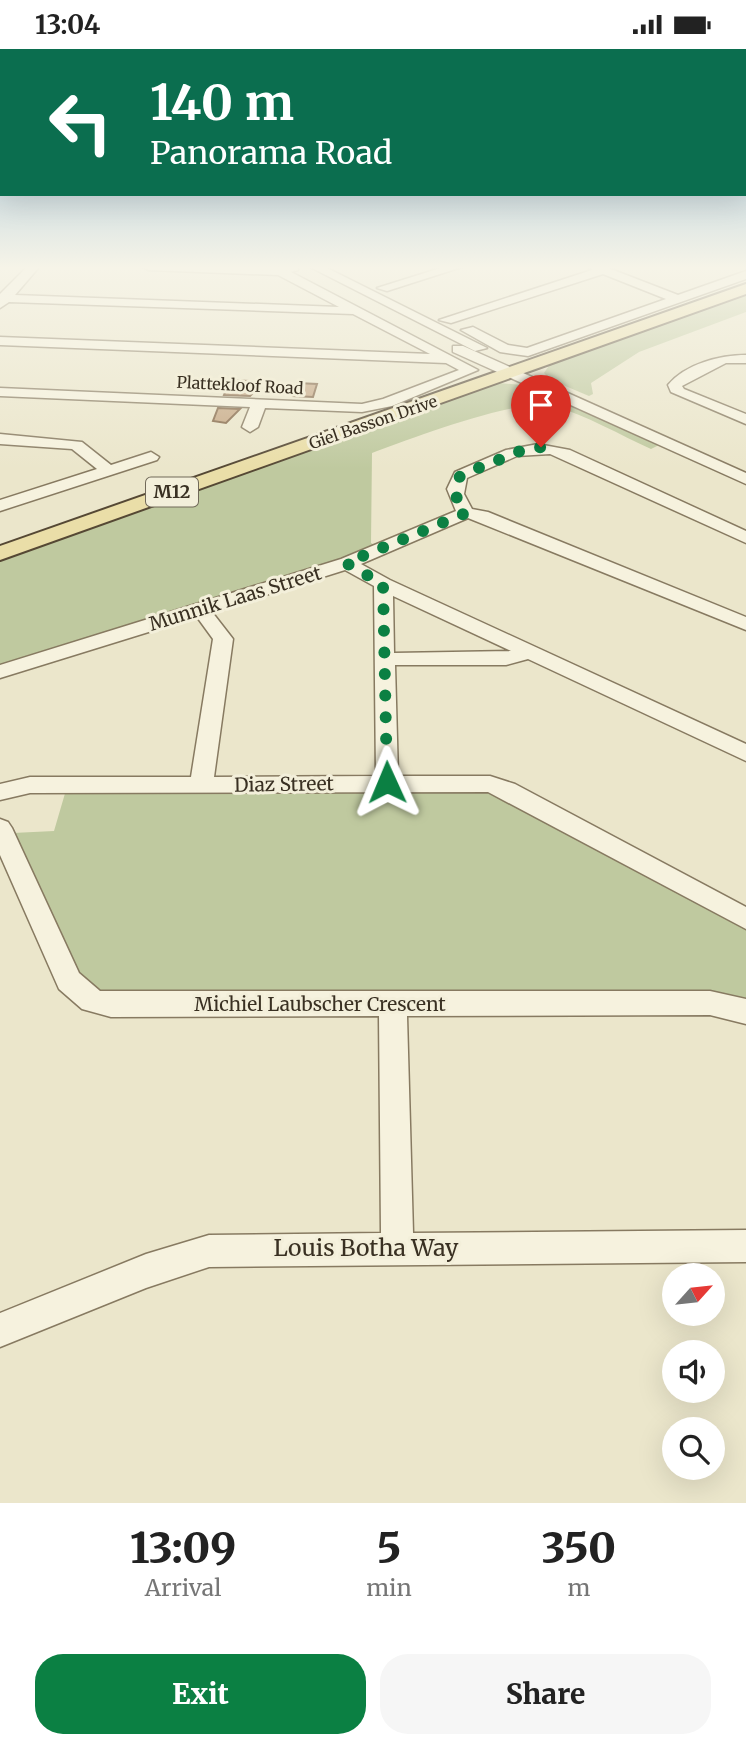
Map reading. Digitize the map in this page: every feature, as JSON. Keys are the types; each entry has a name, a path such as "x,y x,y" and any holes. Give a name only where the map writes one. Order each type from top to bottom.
{"main road":[{"name":"Giel Basson Drive","path":"0,553 622,334"}],"street":[{"path":"402,334 471,370"},
{"path":"432,334 746,479"},
{"path":"454,334 516,372 746,467"},
{"path":"474,334 505,349 521,352 580,334"},
{"path":"0,341 454,360"},
{"path":"746,359 724,359 675,385 678,392 746,419"},
{"name":"Plattekloof Road","path":"0,392 370,407 471,370"},
{"path":"250,426 259,403"},
{"path":"0,439 76,445 108,470"},
{"path":"0,456 14,450 22,440"},
{"path":"746,538 564,453 541,447 523,450 461,475 456,484 457,503 466,513 482,516 746,624"},
{"path":"0,506 151,457"},
{"name":"Munnik Laas Street","path":"0,672 346,563 466,513"},
{"path":"346,563 383,584 746,753"},
{"path":"383,584 387,782"},
{"path":"201,608 223,639 201,785"},
{"path":"386,659 506,659 532,652"},
{"name":"Diaz Street","path":"0,792 30,785 387,782 497,786 746,919"},
{"name":"Michiel Laubscher Crescent","path":"0,828 69,981 92,1001 111,1005 710,1003 746,1012"},
{"path":"393,1004 397,1248"},
{"name":"Louis Botha Way","path":"0,1330 146,1271 209,1251 746,1246"}],"green space":[{"path":"633,334 688,334 639,352 591,383 593,394 589,396 551,380 544,373 550,364"},
{"path":"499,383 522,385 659,445 651,449 553,406 537,405 490,413 436,430 372,453 371,543 376,546 338,562 0,668 0,560"},
{"path":"487,789 746,926 746,1003 105,996 82,982 13,833 54,831 66,790"}],"building":[{"path":"230,380 248,381 245,388 257,389 250,396 224,395"},
{"path":"297,383 317,384 313,397 293,396"},
{"path":"218,408 240,409 226,423 213,421"}],"route":[{"path":"387,782 383,584 346,563 466,513 457,503 456,484 461,475 523,450 541,447"}]}
